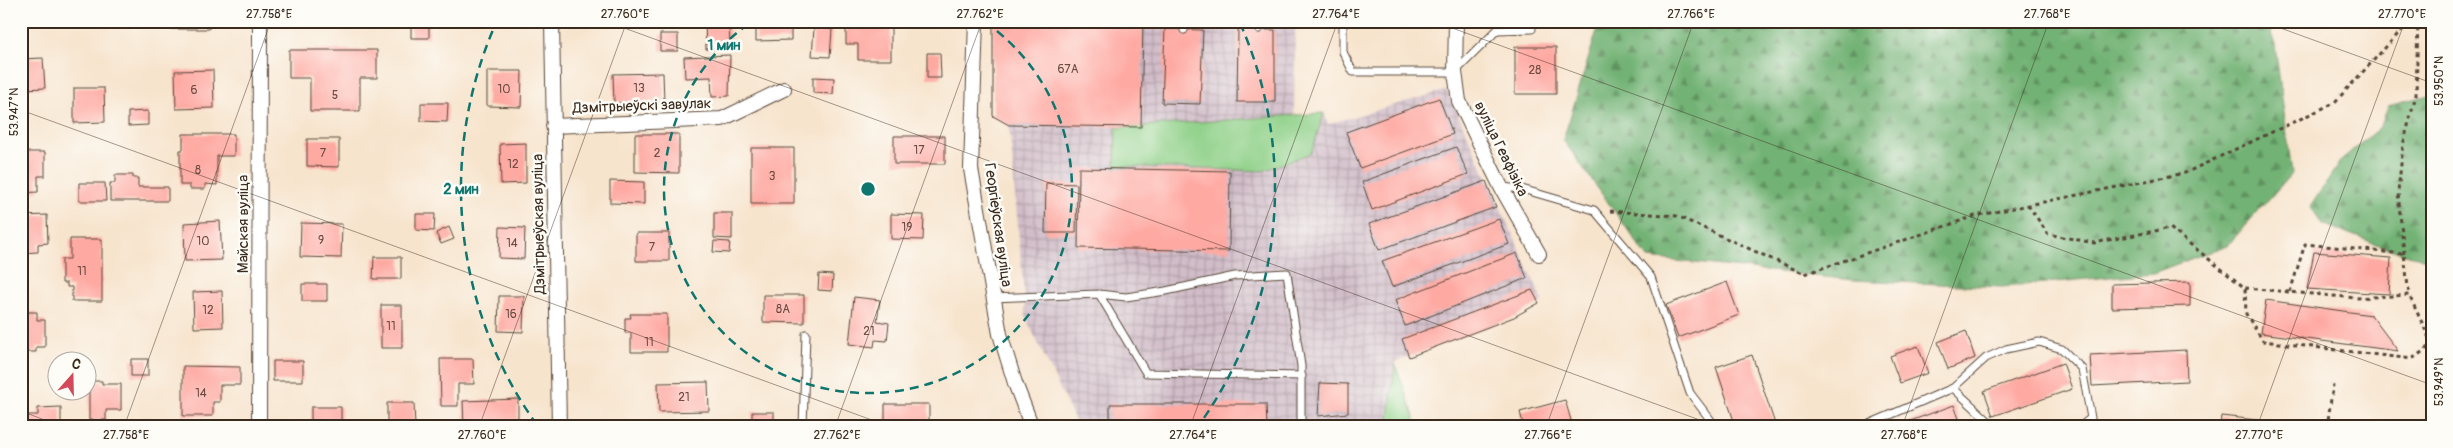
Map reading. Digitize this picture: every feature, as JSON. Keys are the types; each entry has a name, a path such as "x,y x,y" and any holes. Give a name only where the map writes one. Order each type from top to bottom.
{"street":[{"name":"Майская вуліца","path":"259,427 260,21"},
{"name":"Дзмітрыеўская вуліца","path":"552,21 559,427"},
{"name":"Георгіеўская вуліца","path":"976,21 971,169 992,298 1007,358 1032,427"},
{"name":"вуліца Геафізіка","path":"1456,21 1456,72 1460,101 1501,187 1539,254"},
{"name":"Дзмітрыеўскі завулак","path":"553,126 722,120 784,89"}],"lane":[{"path":"1183,21 1184,30"},
{"path":"1258,21 1258,29"},
{"path":"1343,21 1343,52 1352,72 1456,72 1497,30 1532,29"},
{"path":"1501,187 1522,189 1594,210 1651,277 1690,393 1716,427"},
{"path":"992,298 1099,294 1126,297 1166,291 1235,276 1287,273 1302,376 1301,427"},
{"path":"1099,294 1146,373 1302,376"},
{"path":"803,427 806,334"},
{"path":"1862,427 1953,388 1986,358 2006,349 2039,342 2062,348 2082,369 2091,418 2080,427"},
{"path":"1953,388 1995,427"}],"path":[{"path":"1594,210 1677,216 1805,274 1975,216 2186,173 2334,103 2410,21"},
{"path":"2245,288 2246,314 2263,341 2412,359 2432,344 2409,295 2398,193 2403,145 2416,95 2418,21"},
{"path":"2028,205 2048,234 2094,243 2170,228 2245,288 2356,298 2409,295"},
{"path":"2290,292 2305,244 2404,254"},
{"path":"2327,427 2333,385"}],"shaded area":[{"path":"993,21 1295,21 1294,115 1324,113 1328,124 1447,90 1543,301 1514,317 1395,362 1418,427 1078,427 1026,318 1009,125 993,116"}],"green space":[{"path":"1600,21 2267,21 2275,45 2292,173 2228,245 2153,273 2002,287 1853,280 1648,258 1563,140"},
{"path":"2432,94 2432,260 2404,254 2322,224 2310,207 2341,160 2381,126 2388,106"},
{"path":"1324,113 1311,153 1263,171 1115,166 1116,128"},
{"path":"1395,364 1418,427 1388,427"}],"building":[{"path":"161,21 210,21 209,29 161,29"},
{"path":"288,21 331,21 331,26 288,25"},
{"path":"411,21 429,21 429,38 411,38"},
{"path":"705,21 729,21 730,48 706,49"},
{"path":"756,21 791,21 791,40 756,41"},
{"path":"846,21 891,21 891,60 858,60 858,44 846,44"},
{"path":"993,21 1143,21 1141,127 1009,125 993,116"},
{"path":"814,28 832,29 830,57 812,56"},
{"path":"1165,29 1203,30 1200,104 1162,103"},
{"path":"1238,29 1275,30 1275,102 1237,102"},
{"path":"660,34 678,34 678,51 660,51"},
{"path":"1515,47 1556,47 1556,94 1515,94"},
{"path":"289,50 377,50 377,78 360,78 360,111 310,111 310,78 289,78"},
{"path":"927,53 940,53 941,78 927,78"},
{"path":"730,55 729,96 712,97 711,77 685,78 684,57"},
{"path":"43,58 45,88 21,89 21,59"},
{"path":"213,70 214,108 176,109 175,71"},
{"path":"487,71 522,71 521,107 487,106"},
{"path":"663,73 664,102 614,103 613,74"},
{"path":"813,77 834,78 833,94 813,93"},
{"path":"74,88 104,88 105,122 74,123"},
{"path":"1439,98 1453,134 1360,168 1346,132"},
{"path":"421,103 448,103 447,122 421,121"},
{"path":"148,111 148,125 128,126 128,112"},
{"path":"183,134 234,134 234,156 217,156 217,185 205,184 205,189 190,189 190,185 180,185 180,150 183,150"},
{"path":"635,134 679,134 679,173 635,172"},
{"path":"894,136 945,136 945,164 894,164"},
{"path":"307,139 339,139 339,167 307,166"},
{"path":"526,143 526,183 501,184 500,144"},
{"path":"1456,147 1468,174 1372,210 1362,182"},
{"path":"751,148 794,148 794,204 751,204"},
{"path":"21,152 45,152 45,176 38,176 38,192 21,193"},
{"path":"1079,168 1230,171 1229,251 1078,248"},
{"path":"115,175 133,175 133,178 138,178 138,187 168,187 168,201 110,201 110,183 115,183"},
{"path":"610,181 644,182 644,204 610,203"},
{"path":"1486,181 1496,207 1379,250 1369,224"},
{"path":"79,183 105,183 106,201 79,201"},
{"path":"1046,183 1077,184 1076,233 1045,233"},
{"path":"714,213 732,213 732,239 714,238"},
{"path":"416,214 435,214 434,231 416,230"},
{"path":"891,214 924,215 923,240 891,239"},
{"path":"47,215 48,243 38,244 38,252 21,253 21,216"},
{"path":"1499,219 1509,244 1392,287 1382,261"},
{"path":"220,221 222,260 185,261 184,223"},
{"path":"301,223 342,224 341,258 300,257"},
{"path":"449,227 454,239 441,244 436,233"},
{"path":"500,227 525,228 524,259 499,258"},
{"path":"636,233 669,233 669,261 636,261"},
{"path":"70,239 102,239 102,301 72,301 72,287 67,287 67,283 62,283 62,259 70,259"},
{"path":"714,241 730,242 729,253 713,252"},
{"path":"2314,252 2391,258 2389,294 2307,289"},
{"path":"1517,253 1527,278 1405,326 1395,300"},
{"path":"374,257 401,257 401,279 373,279"},
{"path":"819,274 833,275 832,291 818,290"},
{"path":"1727,282 1739,315 1678,338 1666,305"},
{"path":"2190,282 2190,306 2112,308 2112,284"},
{"path":"302,284 327,284 327,301 302,301"},
{"path":"1532,290 1539,303 1514,317 1409,357 1402,339"},
{"path":"222,291 223,327 194,328 193,292"},
{"path":"763,295 804,295 804,323 763,322"},
{"path":"499,296 524,296 523,332 498,331"},
{"path":"854,297 880,300 877,321 889,323 887,341 875,340 874,347 849,344"},
{"path":"2266,300 2371,315 2398,351 2261,333"},
{"path":"381,305 402,305 402,348 381,348"},
{"path":"21,308 27,308 27,312 37,312 37,320 45,320 45,347 36,347 36,352 21,352"},
{"path":"630,314 667,314 667,352 631,352 631,333 625,333 625,318 631,318"},
{"path":"1966,331 1975,358 1948,369 1938,342"},
{"path":"1918,346 1928,373 1900,383 1890,356"},
{"path":"2186,350 2187,381 2092,386 2090,355"},
{"path":"1752,355 1776,427 1736,427 1716,367"},
{"path":"131,359 148,359 148,376 131,376"},
{"path":"440,359 473,359 474,384 458,384 458,406 441,406"},
{"path":"273,361 303,361 303,381 273,381"},
{"path":"2063,363 2072,389 1993,416 1984,391"},
{"path":"183,366 240,367 240,385 220,385 220,402 213,402 213,416 183,416"},
{"path":"98,381 102,381 102,384 121,384 121,410 106,410 106,420 89,420 89,400 98,400"},
{"path":"708,382 709,411 659,412 658,383"},
{"path":"1320,383 1348,384 1348,413 1318,416"},
{"path":"518,399 518,422 507,422 507,427 464,427 463,401"},
{"path":"1565,400 1573,427 1524,427 1520,412"},
{"path":"387,403 414,403 415,427 387,427"},
{"path":"885,404 929,404 929,427 885,427"},
{"path":"1110,404 1266,404 1267,427 1110,427"},
{"path":"1954,405 1962,427 1894,427"},
{"path":"61,407 61,427 21,427 21,415 38,415 38,408"},
{"path":"311,407 341,407 341,427 311,427"},
{"path":"752,412 774,412 774,424 779,424 779,427 752,427"},
{"path":"2221,416 2303,425 2303,427 2220,427"}]}
